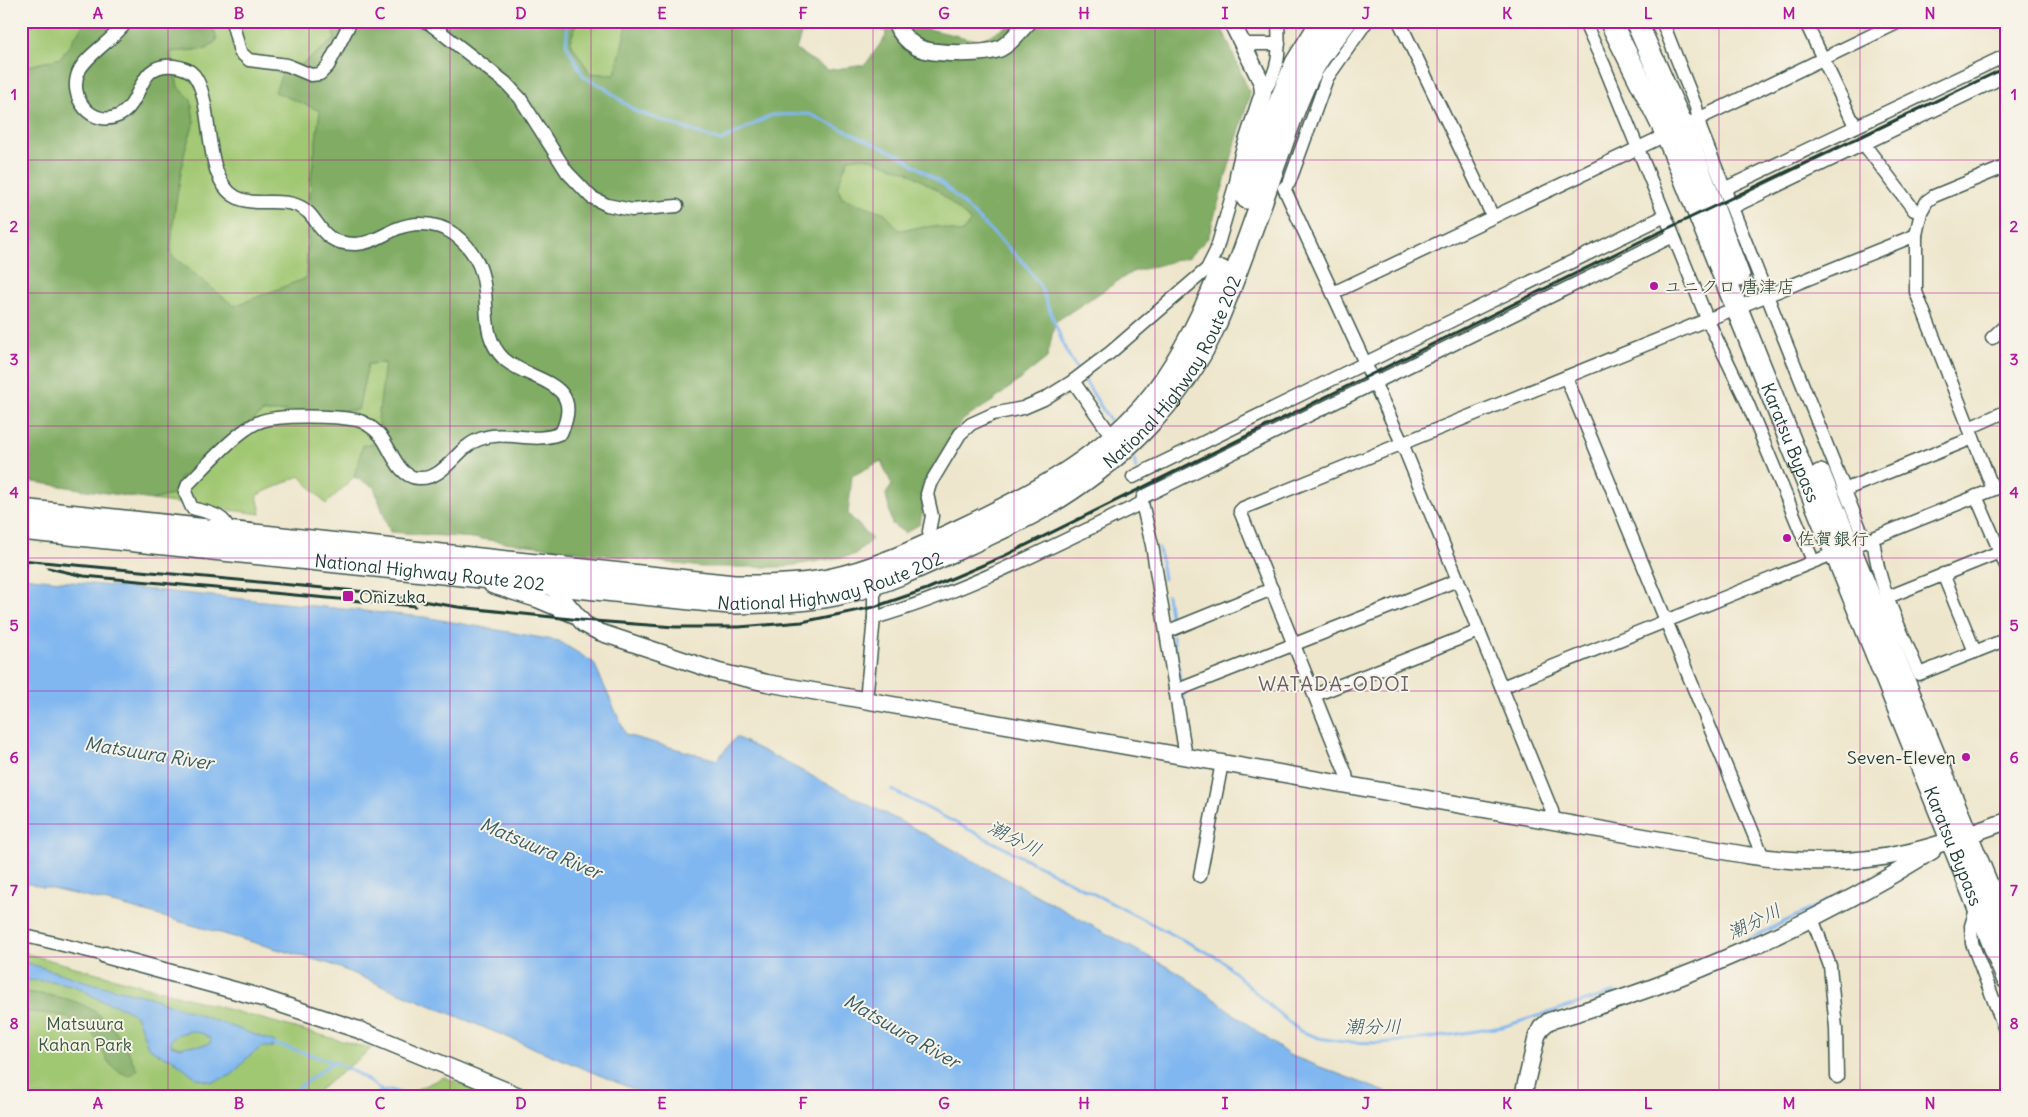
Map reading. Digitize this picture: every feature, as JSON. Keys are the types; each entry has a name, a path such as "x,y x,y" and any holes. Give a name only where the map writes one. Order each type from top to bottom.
{"highway":[{"name":"National Highway Route 202","path":"21,510 734,586 785,585 873,576 937,559 1041,509 1077,486 1125,448 1165,405 1187,374 1214,327 1261,181 1276,111 1296,63 1322,21"},
{"name":"National Highway Route 202","path":"21,529 729,603 789,602 834,595 873,576 930,544 1032,496 1071,471 1113,438 1145,405 1170,372 1197,325 1212,274 1234,240 1261,181 1289,151 1295,108 1318,60 1346,21"},
{"name":"Karatsu Bypass","path":"1610,21 1683,127"},
{"name":"Karatsu Bypass","path":"1636,21 1683,127 1850,547 1959,837 2007,933"},
{"name":"Karatsu Bypass","path":"1993,905 2007,978"}],"street":[{"path":"127,21 118,34 86,61 78,72 76,83 77,97 83,108 92,116 106,118 119,115 130,107 143,80 150,72 159,67 173,66 185,68 194,75 201,89 212,150 220,178 227,189 236,197 249,201 297,205 305,210 323,234 334,241 355,244 370,242 408,225 429,224 448,230 472,251 481,267 485,283 489,338 496,350 506,361 522,371 544,378 557,388 564,397 567,408 567,421 561,432 535,439 503,435 477,440 465,447 448,466 429,478 416,478 404,472 380,435 359,420 335,417 298,417 258,422 240,435 188,484 185,492 192,508 220,516 228,524 230,532"},
{"path":"232,21 240,52 249,60 287,65 311,76 320,74 328,66 351,21"},
{"path":"423,21 429,23 506,83 520,98 568,172 591,197 607,205 632,210 677,206"},
{"path":"895,21 905,38 919,48 937,52 987,52 1000,48 1029,21"},
{"path":"1231,21 1262,83 1262,93 1242,154 1333,293 1402,443 1552,811 1554,821"},
{"path":"1262,93 1270,83 1280,58 1278,21"},
{"path":"1289,151 1327,78 1367,21"},
{"path":"1399,21 1493,217"},
{"path":"1584,21 1604,65 1708,321 1747,402 1813,561"},
{"path":"1662,21 1683,127"},
{"path":"1805,21 1855,126"},
{"path":"1333,293 1901,21"},
{"path":"1242,44 1279,44"},
{"path":"1726,188 2007,55"},
{"path":"1733,207 2007,75"},
{"path":"1683,127 1701,130 1726,188 1733,207 1751,302 1844,490 1850,547"},
{"path":"1863,143 1914,210 1921,212"},
{"path":"1993,489 1916,292 1916,235 1921,212 1927,200 2007,166"},
{"path":"1133,477 1665,216"},
{"path":"1348,785 1346,774 1315,695 1240,511 1242,508 1708,321 1916,235"},
{"path":"1186,757 1152,546 1142,503 1143,497 1673,236"},
{"path":"930,544 929,531 932,516 927,494 930,484 960,434 978,421 993,414 1023,408 1044,399 1074,381 1212,274"},
{"path":"1992,338 2007,324"},
{"path":"1566,377 1763,858"},
{"path":"1074,381 1113,438"},
{"path":"1844,490 1971,433 2007,411"},
{"path":"1502,687 2007,484"},
{"path":"1976,496 2003,550 2007,568"},
{"path":"874,618 920,605 957,590 1142,503"},
{"path":"1850,547 1874,545 1875,560 1919,674 2007,639"},
{"path":"1888,596 2003,550"},
{"path":"512,562 551,585 584,624 599,632 719,672 767,683 1763,858 1805,862 1849,862 1905,853 2007,821"},
{"path":"1943,574 1975,652"},
{"path":"465,576 537,599 577,616"},
{"path":"866,700 874,618 873,576"},
{"path":"1176,691 1458,580"},
{"path":"1166,632 1272,589"},
{"path":"1315,695 1478,631"},
{"path":"1200,876 1222,763"},
{"path":"1523,1096 1537,1036 1541,1028 1549,1021 1643,993 1812,918 1860,894 1959,837"},
{"path":"1993,905 1971,926 1972,943 2007,1035"},
{"path":"1812,918 1830,966 1836,1028 1837,1077"},
{"path":"21,935 105,955 259,997 359,1030 519,1096"}],"green space":[{"path":"35,21 81,21 83,25 61,58 21,68 21,27"},
{"path":"81,21 211,21 217,40 207,49 170,52 178,87 191,99 194,123 185,150 175,207 170,254 234,306 306,278 311,178 320,111 275,92 285,65 301,65 335,39 329,21 577,21 570,42 590,73 615,75 628,21 805,21 796,50 828,70 865,65 886,36 884,21 915,21 916,26 979,41 1018,21 1219,21 1250,94 1208,238 1189,257 1132,272 1055,322 1047,358 994,400 963,420 922,485 923,508 920,524 905,533 892,524 886,494 892,485 881,461 852,476 848,514 872,539 854,555 783,567 701,567 473,538 390,532 374,487 354,477 363,445 387,442 378,421 385,363 368,364 358,410 263,412 180,478 175,494 152,500 21,480 21,68 61,58 83,25","holes":["865,157 908,172 937,190 971,221 962,233 935,226 899,230 885,213 842,198 837,187 848,159"]},
{"path":"211,21 329,21 335,39 301,65 320,111 311,178 306,278 234,307 170,254 175,207 185,150 194,122 191,99 178,87 170,52 207,49 217,40"},
{"path":"577,21 628,21 615,75 590,73 570,42"},
{"path":"865,157 908,172 937,190 971,221 962,233 935,226 898,230 885,213 842,198 837,187 848,159"},
{"path":"385,363 378,421 387,442 363,446 354,477 326,504 300,476 257,495 261,514 152,500 175,494 180,478 263,412 358,410 368,364"},
{"name":"Matsuura Kahan Park","path":"21,952 371,1049 312,1096 21,1096"},
{"path":"21,992 62,998 93,1010 116,1033 137,1070 129,1076 114,1068 107,1060 94,1036 80,1023 51,1014 21,1012"},
{"path":"444,1077 490,1096 402,1096"}],"water":[{"name":"Matsuura River","path":"21,577 424,617 559,641 594,663 626,735 717,760 736,737 925,834 1182,975 1289,1055 1396,1096 650,1096 330,964 121,905 21,882"},
{"path":"21,961 94,984 149,997 275,1042 273,1047 262,1047 248,1057 232,1075 213,1082 198,1079 172,1059 160,1055 148,1047 137,1017 126,1009 100,1000 75,986 51,981 21,980","holes":["192,1031 204,1034 211,1039 210,1043 181,1048 171,1045 171,1040 179,1034"]}],"waterway":[{"path":"568,21 566,44 584,77 602,86 635,111 721,141 772,115 809,114 901,156 944,185 1025,264 1040,286 1066,351 1077,369"},
{"path":"1084,379 1110,421"},
{"path":"1134,459 1136,469"},
{"path":"1148,501 1151,515"},
{"path":"1159,548 1164,579"},
{"path":"1167,595 1171,623"},
{"path":"1173,636 1180,681"},
{"path":"1183,695 1190,741"},
{"name":"潮分川","path":"892,790 1220,959 1271,1007 1300,1031 1319,1038 1344,1042 1380,1043 1431,1038 1502,1027 1615,992"},
{"name":"潮分川","path":"1739,944 1835,897"},
{"path":"270,1043 315,1056 344,1067 371,1082 383,1092"},
{"path":"288,1096 334,1061"},
{"path":"368,1096 391,1090 407,1096"}],"railway":[{"path":"21,560 367,592 458,607 581,620 675,627 739,627 802,622 874,607 927,589 1002,557 1639,242 2007,67"},
{"path":"48,568 84,576 415,606"}],"place":[{"name":"ユニクロ 唐津店","path":"1654,286"},
{"name":"佐賀銀行","path":"1787,538"},
{"name":"Onizuka","path":"348,596"},
{"name":"Seven-Eleven","path":"1966,757"}],"district":[{"name":"WATADA-ODOI","path":"1334,683"}]}
